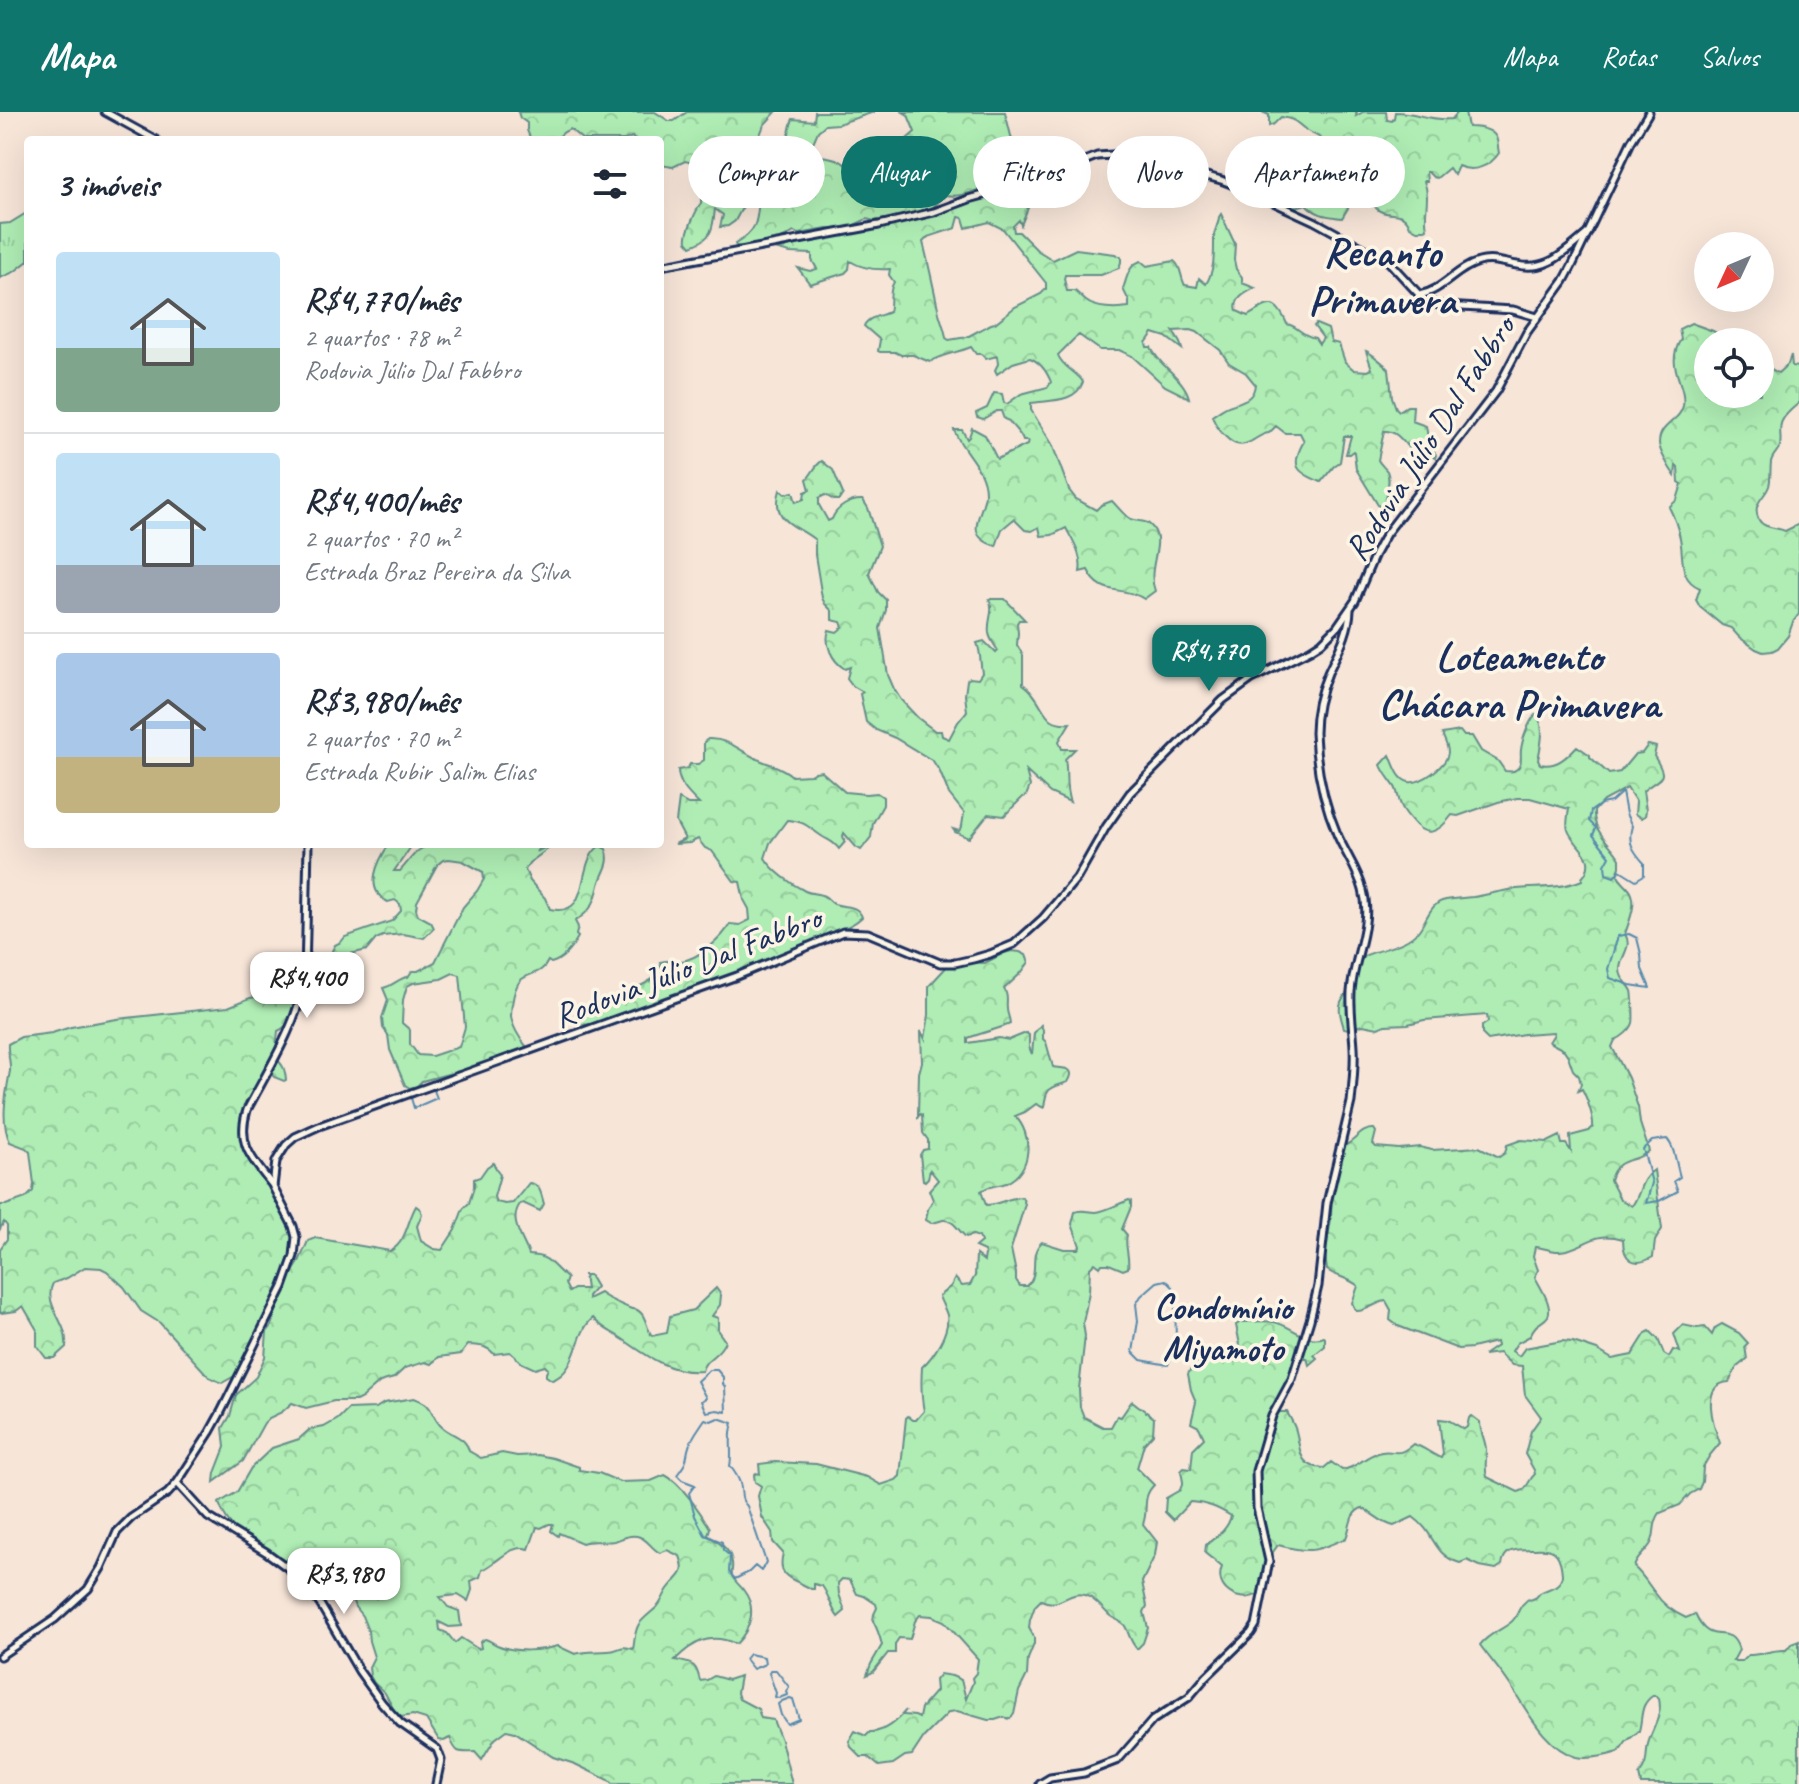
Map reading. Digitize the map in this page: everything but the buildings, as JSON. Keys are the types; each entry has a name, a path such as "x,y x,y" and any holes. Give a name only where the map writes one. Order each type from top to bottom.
{"street":[{"path":"105,112 149,136"},
{"name":"Rodovia Júlio Dal Fabbro","path":"273,1187 276,1161 286,1145 295,1137 319,1126 737,976 843,932 868,933 940,963 973,959 1014,944 1069,889 1130,793 1164,757 1233,691 1321,643 1350,610 1386,534 1491,399 1537,317 1564,281 1631,142 1649,112"},
{"path":"664,265 934,212 1028,183 1097,156 1128,154 1221,180 1314,221 1389,262 1426,302 1513,310 1537,317"},
{"path":"1418,295 1436,290 1462,270 1482,261 1535,267 1544,265 1590,232"},
{"path":"1040,1784 1050,1778 1099,1769 1118,1760 1153,1720 1189,1697 1251,1633 1259,1618 1269,1561 1257,1508 1256,1471 1272,1416 1292,1379 1310,1320 1318,1286 1327,1203 1353,1087 1350,997 1365,922 1365,899 1360,880 1332,820 1321,778 1315,736 1320,693 1348,627 1350,610"},
{"path":"0,1656 55,1619 88,1589 117,1532 177,1483 221,1412 288,1273 296,1237 293,1226 273,1187 247,1152 243,1122 303,991 308,848"},
{"path":"177,1483 208,1517 266,1552 306,1584 382,1703 400,1723 437,1749 441,1760 436,1784"}],"green space":[{"path":"518,112 655,112 674,121 687,112 776,112 764,125 760,136 688,136 688,162 673,167 664,166 664,136 578,136 570,129 560,136 529,136 527,123"},
{"path":"815,112 874,112 825,125 816,136 788,136 793,119 814,121"},
{"path":"903,112 1005,112 1011,136 973,136 973,192 957,196 957,136 910,136 915,132 908,115"},
{"path":"1262,112 1357,112 1356,116 1363,112 1386,112 1387,120 1392,121 1395,112 1452,119 1458,112 1465,112 1468,127 1493,133 1499,153 1491,162 1480,167 1469,169 1458,166 1454,175 1449,168 1437,178 1426,172 1427,229 1417,230 1410,227 1403,217 1376,208 1405,208 1405,136 1316,136 1295,121 1281,117 1269,126 1269,115"},
{"path":"825,156 841,162 841,208 930,208 909,215 874,221 867,219 843,230 794,232 766,245 736,246 753,229 758,208 825,208"},
{"path":"973,201 973,208 1028,208 1021,225 1019,220 1013,226 1014,232 1019,232 1037,250 1053,260 1076,249 1121,257 1119,268 1101,275 1065,275 1064,279 1067,291 1075,291 1090,304 1112,308 1129,307 1123,289 1131,269 1141,261 1147,266 1174,261 1185,285 1197,287 1199,278 1206,284 1214,255 1214,234 1221,214 1235,244 1234,260 1242,283 1255,288 1239,299 1237,311 1248,316 1266,306 1275,306 1287,324 1315,338 1319,344 1323,338 1314,326 1328,329 1331,342 1339,344 1345,362 1354,370 1372,369 1366,351 1374,356 1389,369 1396,408 1399,411 1413,406 1412,421 1426,426 1435,458 1427,455 1416,457 1398,436 1384,431 1378,460 1387,471 1389,480 1386,508 1381,510 1356,469 1354,452 1346,454 1351,436 1344,436 1340,462 1321,482 1298,467 1297,457 1304,441 1300,433 1285,433 1276,426 1269,433 1240,445 1225,436 1212,416 1247,399 1253,393 1255,384 1197,332 1173,331 1182,349 1166,337 1153,333 1146,343 1182,384 1189,398 1165,386 1132,356 1119,350 1100,350 1079,335 1058,355 1083,382 1079,389 1068,397 1031,403 1031,410 1052,444 1069,490 1076,499 1096,510 1112,501 1128,517 1147,523 1155,531 1155,591 1144,599 1106,588 1093,579 1088,570 1080,572 1079,555 1066,528 1052,535 1041,536 1039,527 1032,531 1025,530 1014,519 1002,529 996,546 985,541 977,529 984,500 984,484 954,430 962,430 967,439 972,428 985,435 997,459 1027,445 1028,441 1023,441 1001,411 983,419 976,413 987,408 994,393 1002,394 1007,404 1021,394 1048,387 1051,382 1045,371 1030,358 1013,363 997,374 997,356 986,359 971,347 930,362 913,355 880,352 880,340 864,326 871,319 889,312 894,282 889,275 890,269 869,268 850,261 845,273 810,284 798,268 817,269 812,254 778,250 806,241 939,215","holes":["959,217 963,218 966,228 989,222 1003,229 1046,283 1046,289 995,323 967,337 949,340 939,313 923,242 928,237 956,228"]},
{"path":"698,208 742,208 735,221 720,227 723,215 715,209 710,232 691,246 687,241"},
{"path":"1311,208 1348,208 1342,218"},
{"path":"24,214 24,264 0,278 0,224 10,223"},
{"path":"1691,323 1705,328 1694,328 1694,408 1774,408 1774,371 1778,373 1788,364 1791,355 1792,366 1799,367 1799,403 1782,421 1780,446 1772,460 1769,486 1757,509 1759,520 1768,526 1785,531 1799,524 1799,614 1788,636 1772,651 1756,649 1700,607 1696,600 1700,588 1688,579 1683,567 1679,534 1669,507 1677,500 1682,484 1679,482 1678,467 1675,476 1659,443 1662,431 1683,406 1675,366 1676,349 1681,339 1679,329"},
{"path":"822,461 833,470 843,494 839,500 825,495 819,498 819,505 828,521 840,508 853,501 863,500 868,508 880,546 869,573 878,592 886,600 880,628 888,675 901,700 918,718 949,739 967,711 967,680 978,679 982,673 977,643 984,641 996,653 998,651 989,633 989,599 1005,599 1025,620 1017,623 1017,645 1023,655 1023,684 1051,719 1070,723 1059,741 1062,749 1075,749 1065,759 1070,802 1050,793 1026,771 1030,786 1026,796 1004,816 988,814 969,838 953,829 959,831 964,813 949,794 933,761 866,722 860,694 863,692 847,678 850,667 845,669 840,666 828,646 829,630 837,632 843,627 841,622 832,620 832,611 822,598 815,540 787,521 779,509 780,490 785,494 793,492 796,502 804,499 805,492 810,490 807,479"},
{"path":"1536,714 1542,730 1540,764 1556,763 1577,746 1609,774 1620,772 1635,754 1642,753 1648,745 1656,747 1654,756 1662,774 1643,791 1645,816 1641,818 1635,814 1636,802 1627,788 1603,801 1594,811 1594,819 1620,859 1617,874 1633,899 1625,934 1627,947 1620,969 1621,976 1632,991 1633,1021 1612,1047 1628,1078 1649,1151 1622,1163 1610,1180 1620,1199 1632,1206 1646,1178 1654,1170 1662,1229 1655,1241 1653,1257 1640,1262 1627,1257 1623,1239 1612,1237 1595,1238 1569,1250 1535,1247 1533,1256 1538,1270 1535,1277 1549,1312 1530,1336 1517,1343 1512,1351 1519,1356 1525,1348 1562,1341 1597,1350 1612,1359 1632,1355 1650,1331 1669,1357 1673,1350 1680,1352 1674,1334 1683,1325 1705,1327 1712,1335 1715,1328 1722,1324 1739,1333 1748,1343 1745,1346 1747,1359 1737,1367 1729,1382 1714,1390 1711,1398 1712,1417 1720,1443 1703,1467 1699,1489 1680,1505 1660,1513 1652,1541 1634,1567 1673,1611 1686,1618 1695,1614 1707,1631 1731,1636 1739,1650 1733,1661 1742,1661 1748,1655 1786,1650 1799,1641 1799,1784 1641,1784 1639,1775 1660,1711 1659,1699 1654,1695 1644,1707 1639,1731 1619,1752 1597,1757 1576,1757 1546,1737 1480,1645 1511,1622 1528,1600 1559,1583 1561,1565 1552,1551 1511,1551 1496,1569 1467,1560 1460,1563 1444,1555 1413,1517 1394,1526 1362,1508 1353,1517 1346,1538 1313,1550 1278,1545 1267,1573 1261,1578 1258,1594 1244,1598 1225,1588 1220,1575 1222,1567 1205,1553 1206,1545 1224,1529 1231,1516 1211,1506 1190,1502 1173,1520 1165,1512 1166,1498 1180,1490 1183,1482 1181,1471 1191,1469 1193,1449 1204,1438 1199,1427 1191,1423 1196,1402 1188,1374 1209,1348 1215,1354 1239,1358 1241,1350 1236,1325 1241,1322 1274,1322 1311,1338 1325,1338 1325,1346 1314,1355 1317,1358 1309,1365 1307,1358 1304,1358 1282,1390 1277,1412 1287,1412 1302,1456 1309,1464 1324,1468 1331,1462 1342,1470 1377,1453 1402,1451 1413,1444 1441,1458 1439,1419 1448,1420 1464,1429 1472,1416 1480,1422 1486,1449 1487,1477 1518,1492 1535,1474 1525,1454 1531,1431 1541,1417 1525,1395 1522,1366 1512,1365 1499,1353 1484,1355 1497,1346 1496,1342 1458,1349 1398,1326 1390,1320 1391,1310 1386,1301 1356,1311 1352,1303 1358,1286 1327,1270 1325,1255 1331,1219 1332,1183 1341,1161 1336,1155 1338,1146 1348,1144 1364,1131 1374,1129 1373,1144 1376,1147 1432,1150 1479,1147 1499,1157 1505,1153 1507,1145 1521,1140 1548,1142 1560,1136 1562,1144 1566,1144 1571,1151 1570,1136 1593,1127 1586,1097 1582,1089 1578,1091 1581,1084 1579,1076 1564,1050 1549,1042 1553,1032 1488,1040 1482,1034 1482,1026 1488,1022 1487,1015 1424,1020 1378,1028 1363,1025 1348,1029 1344,1028 1340,1014 1343,998 1346,994 1353,994 1359,964 1364,956 1414,935 1438,903 1582,880 1587,871 1587,858 1568,830 1569,809 1530,798 1517,798 1458,816 1452,815 1438,829 1428,832 1418,827 1404,811 1396,789 1381,765 1390,755 1405,781 1420,780 1439,768 1447,757 1442,734 1460,731 1464,736 1472,736 1481,751 1498,761 1505,771 1514,771 1520,765 1524,736"},
{"path":"708,739 730,744 792,776 821,771 845,792 877,793 883,797 871,837 861,850 844,833 845,842 839,849 807,826 787,820 770,843 765,858 794,885 824,896 834,904 854,908 862,917 768,964 717,980 627,1016 578,1024 577,1017 582,1010 635,989 655,977 662,971 660,962 681,961 695,956 715,942 730,924 740,925 750,920 740,882 734,881 712,851 698,839 675,844 685,839 676,822 679,799 688,804 699,804 682,784 678,770 704,760 704,742"},
{"path":"387,848 410,848 394,871 400,871 423,848 539,848 536,852 547,848 525,870 550,909 564,910 573,905 578,897 592,854 598,848 606,849 606,868 592,906 575,921 578,937 573,945 559,959 551,963 548,961 517,986 511,1016 525,1049 501,1060 422,1081 417,1086 410,1088 405,1085 383,1028 382,1018 388,1000 383,988 435,962 463,907 484,879 483,872 463,861 443,860 437,865 417,902 418,915 431,922 434,928 424,938 403,934 383,936 367,950 333,958 335,945 345,937 392,921 401,911 400,904 395,900 388,902 376,890 377,866","holes":["453,973 460,975 465,1027 459,1047 432,1056 418,1055 410,1044 410,1030 402,1023 407,986 441,979"]},
{"path":"1012,951 1026,955 1029,962 1004,989 1010,1024 968,1038 968,1043 999,1038 1009,1040 1026,1033 1032,1054 1034,1033 1041,1025 1053,1067 1067,1069 1071,1077 1068,1082 1048,1092 1044,1108 1036,1104 1015,1116 1027,1142 1021,1170 1006,1183 981,1191 986,1205 1022,1197 1025,1204 1011,1249 1016,1280 1020,1286 1027,1286 1031,1281 1035,1253 1042,1242 1064,1249 1078,1249 1080,1246 1072,1224 1075,1212 1099,1212 1131,1201 1122,1229 1127,1235 1128,1268 1123,1270 1109,1264 1100,1267 1095,1263 1090,1268 1079,1389 1084,1417 1103,1427 1111,1427 1132,1401 1154,1418 1153,1434 1144,1444 1137,1468 1154,1485 1146,1499 1143,1524 1157,1542 1155,1555 1142,1582 1148,1628 1143,1643 1137,1649 1125,1626 1088,1596 1077,1594 1053,1603 1041,1600 1030,1620 1034,1644 1028,1659 1027,1675 1010,1719 988,1720 957,1711 949,1712 924,1737 912,1755 893,1764 879,1766 868,1757 861,1757 851,1747 849,1741 855,1731 866,1736 895,1722 906,1710 904,1715 919,1718 921,1708 936,1691 935,1680 940,1674 961,1680 966,1699 978,1659 944,1621 920,1615 910,1639 899,1638 895,1653 888,1653 867,1675 882,1645 873,1621 876,1604 857,1594 850,1580 842,1579 838,1583 839,1594 845,1611 838,1617 822,1586 814,1584 814,1589 811,1589 784,1573 781,1562 783,1553 773,1542 772,1532 762,1517 758,1496 761,1486 755,1482 754,1475 760,1474 759,1464 775,1462 816,1464 867,1477 881,1485 900,1476 906,1418 916,1420 924,1411 922,1367 936,1350 946,1329 947,1315 939,1296 955,1278 962,1286 970,1285 975,1276 976,1255 984,1261 985,1254 975,1247 981,1242 979,1237 966,1237 947,1220 931,1223 926,1220 933,1200 929,1190 938,1180 930,1170 928,1178 923,1180 920,1155 928,1149 928,1140 923,1133 922,1115 918,1117 921,1031 925,1039 929,986 951,962 985,963"},
{"path":"290,992 299,995 290,1021 278,1031 275,1058 283,1067 286,1080 274,1077 270,1072 253,1101 246,1119 245,1136 255,1161 272,1179 294,1233 292,1255 238,1374 222,1383 209,1377 160,1323 141,1311 124,1287 101,1268 85,1267 53,1283 51,1299 64,1330 66,1347 54,1358 46,1358 37,1346 37,1330 23,1306 16,1311 0,1313 0,1249 7,1239 7,1226 4,1222 0,1229 0,1205 26,1198 33,1191 34,1184 30,1152 10,1142 5,1126 10,1068 8,1044 21,1037 71,1027 228,1007 250,998"},
{"path":"493,1163 500,1175 494,1197 496,1202 513,1203 529,1183 540,1190 544,1204 540,1211 520,1204 516,1223 529,1255 550,1262 567,1278 565,1284 569,1292 586,1289 584,1275 589,1275 596,1287 588,1299 600,1293 638,1310 652,1336 667,1333 670,1316 693,1310 716,1288 721,1295 720,1305 712,1316 718,1318 718,1331 725,1341 702,1371 681,1370 661,1363 593,1318 582,1333 567,1369 552,1380 546,1376 548,1369 545,1366 535,1369 510,1352 494,1354 485,1347 468,1345 461,1354 439,1357 431,1364 425,1362 405,1368 356,1401 334,1401 306,1408 292,1403 264,1423 243,1461 214,1482 225,1447 223,1428 236,1395 256,1377 265,1357 267,1332 288,1286 287,1281 308,1241 315,1238 390,1251 403,1237 416,1206 422,1214 417,1226 421,1241 442,1250 469,1203 474,1179"},
{"path":"414,1398 421,1401 429,1406 440,1425 481,1458 502,1453 538,1455 620,1482 651,1481 665,1475 678,1485 710,1528 708,1535 729,1553 732,1576 748,1598 751,1611 749,1625 736,1644 718,1639 702,1641 675,1660 692,1665 700,1681 714,1676 728,1680 740,1676 739,1699 758,1709 761,1718 773,1720 792,1784 612,1784 575,1764 553,1757 515,1732 507,1730 495,1739 482,1760 475,1752 458,1751 450,1738 439,1740 426,1719 413,1715 401,1717 395,1712 385,1693 370,1676 369,1667 374,1657 368,1631 355,1607 346,1573 328,1571 311,1575 271,1555 234,1527 219,1503 237,1492 251,1468 272,1448 299,1439 309,1430 324,1427 348,1409 376,1408 384,1403","holes":["553,1524 551,1531 558,1536 559,1533 582,1543 637,1536 660,1553 667,1550 680,1556 682,1572 658,1606 639,1624 633,1649 622,1647 612,1651 575,1654 558,1646 536,1650 512,1649 485,1639 478,1649 461,1638 455,1643 440,1630 439,1622 449,1627 461,1626 459,1611 448,1607 440,1597 458,1595 468,1601 471,1581 480,1577 482,1570 510,1551 529,1549 537,1527"]}],"waterway":[{"path":"1622,792 1632,826 1632,846 1644,863 1644,875 1636,880 1620,870 1614,877 1606,874 1605,865 1610,856 1593,835 1596,828 1589,821 1591,811 1611,802 1622,792"},
{"path":"1629,934 1637,938 1642,969 1650,988 1610,978 1608,969 1618,936 1629,934"},
{"path":"433,1088 437,1098 414,1108 411,1098 433,1088"},
{"path":"1667,1139 1674,1152 1680,1177 1674,1181 1678,1191 1659,1201 1646,1203 1652,1183 1643,1149 1652,1141 1667,1139"},
{"path":"1166,1280 1173,1287 1175,1298 1176,1341 1168,1365 1141,1360 1133,1352 1138,1321 1136,1304 1157,1282 1166,1280"},
{"path":"709,1370 717,1370 723,1377 726,1412 706,1412 701,1401 706,1398 697,1381 709,1370"},
{"path":"718,1418 733,1423 730,1466 741,1486 742,1498 766,1562 761,1571 755,1566 735,1579 729,1572 730,1556 723,1550 722,1542 705,1535 695,1516 689,1493 695,1485 677,1475 705,1419 711,1421 718,1418"},
{"path":"749,1654 764,1657 765,1664 753,1669 745,1659 749,1654"},
{"path":"771,1670 776,1670 789,1687 787,1695 775,1697 769,1673 771,1670"},
{"path":"790,1698 799,1719 787,1724 778,1704 790,1698"}],"district":[{"name":"Recanto Primavera","path":"1382,275"},
{"name":"Loteamento Chácara Primavera","path":"1519,679"},
{"name":"Condomínio Miyamoto","path":"1223,1326"}]}
